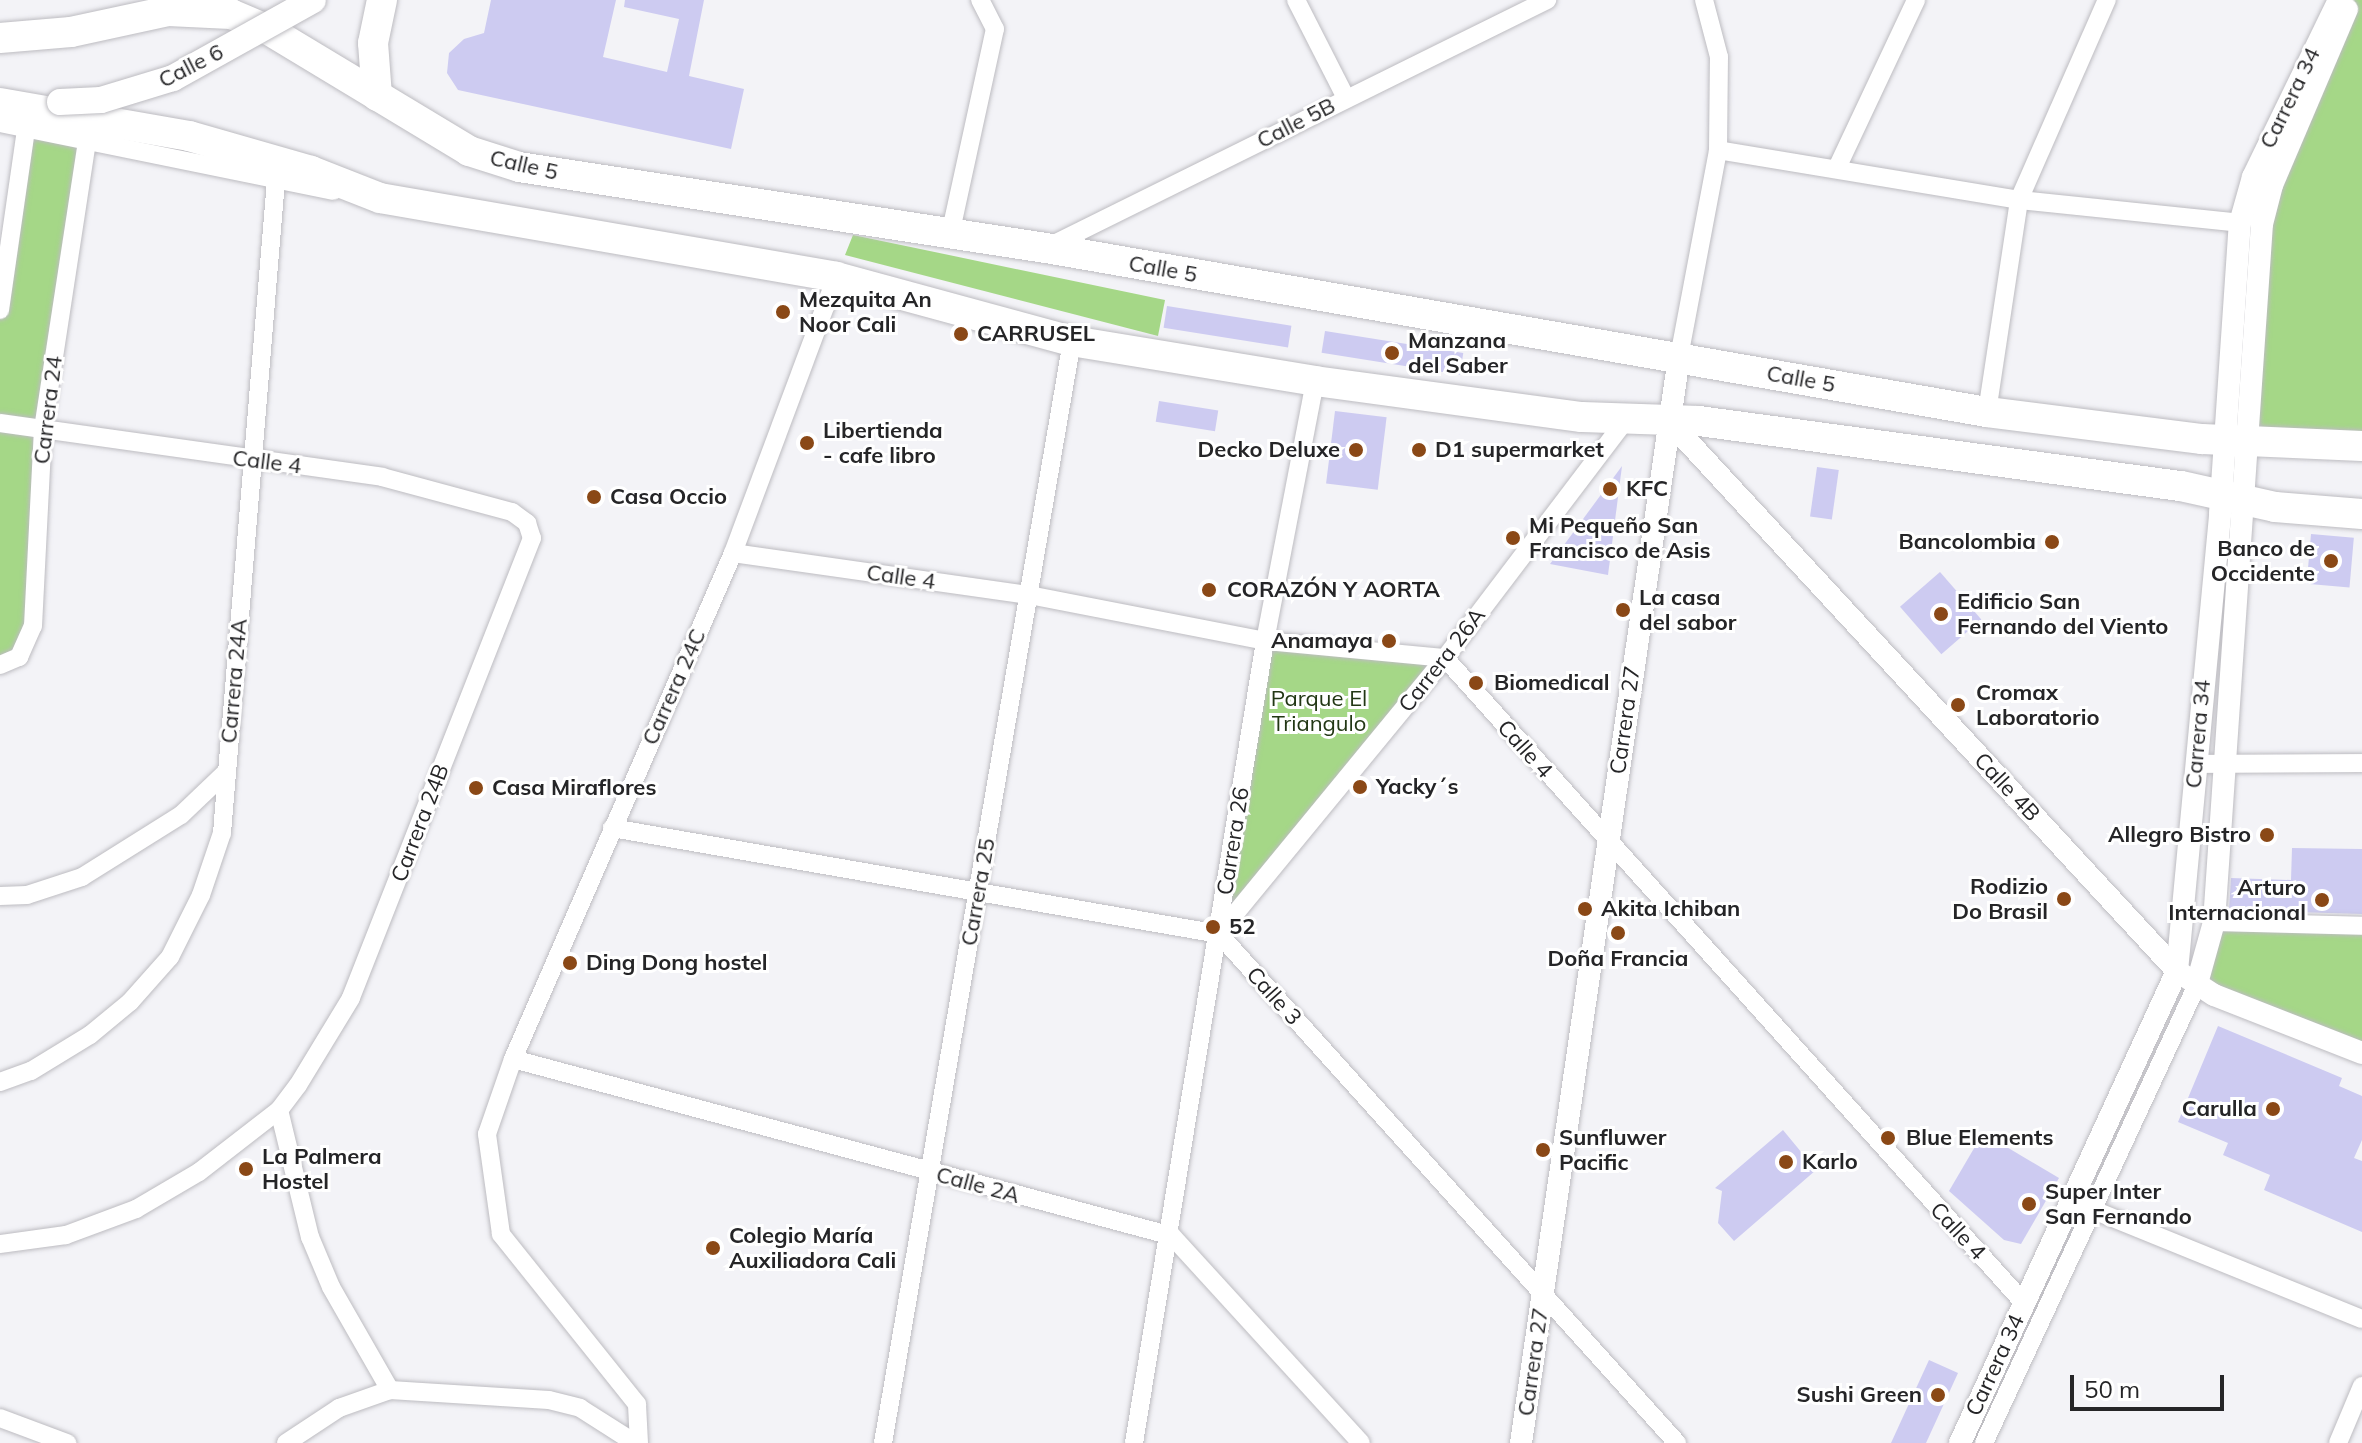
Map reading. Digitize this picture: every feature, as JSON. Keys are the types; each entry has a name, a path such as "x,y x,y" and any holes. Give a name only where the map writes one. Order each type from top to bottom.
{"main road":[{"name":"Calle 6","path":"59,108 101,100 173,78 313,0"},
{"path":"377,96 373,43 382,0"},
{"name":"Calle 5","path":"0,38 71,32 168,11 231,14 267,29 469,151 508,164 1046,248 1987,412 2237,441 2362,446"},
{"path":"0,103 59,108 189,136 311,171 380,198 836,277 1072,341 1315,381 1582,417 1667,419 2362,514"}],"street":[{"path":"950,235 995,29 980,0"},
{"path":"1296,0 1346,98"},
{"name":"Calle 5B","path":"1046,248 1547,0"},
{"name":"Carrera 27","path":"1521,1443 1667,419 1718,150 1719,57 1704,0"},
{"path":"1837,168 1916,0"},
{"path":"1987,412 2019,200 2107,0"},
{"name":"Carrera 34","path":"1980,1439 2024,1303 2081,1205 2196,987 2214,922 2237,441 2240,223 2253,177 2339,0"},
{"name":"Carrera 34","path":"2237,441 2262,224 2272,185 2349,0"},
{"path":"0,123 276,181 380,198"},
{"path":"0,310 26,129"},
{"name":"Carrera 24","path":"0,665 19,657 33,626 43,429 87,140"},
{"path":"1718,150 2019,200 2240,223"},
{"name":"Carrera 24A","path":"0,1082 31,1071 90,1035 130,1002 170,957 201,895 222,833 276,181"},
{"name":"Carrera 24C","path":"637,1443 637,1404 501,1234 487,1134 513,1059 733,553 836,277"},
{"name":"Carrera 25","path":"883,1443 1072,341"},
{"name":"Carrera 26","path":"1134,1443 1172,1236 1265,641 1315,381"},
{"name":"Carrera 26A","path":"1219,934 1445,658 1628,417"},
{"name":"Calle 4B","path":"1667,419 2177,971 2196,987 2362,1053"},
{"name":"Calle 4","path":"0,423 397,480 512,512 527,523"},
{"name":"Carrera 34","path":"1980,1439 2177,971 2195,764 2234,498"},
{"name":"Carrera 24B","path":"0,1244 66,1235 136,1209 199,1172 279,1110 351,998 532,538 527,523"},
{"name":"Calle 4","path":"733,553 1029,595 1265,641 1445,658 2024,1303"},
{"path":"2195,764 2362,763"},
{"path":"0,896 27,895 82,877 181,815 225,773"},
{"path":"612,828 1219,934"},
{"path":"2214,922 2362,926"},
{"name":"Calle 3","path":"1219,934 1677,1443"},
{"name":"Calle 2A","path":"513,1059 1172,1236"},
{"path":"279,1110 310,1237 331,1287 390,1390"},
{"path":"2081,1205 2362,1319"},
{"path":"1172,1236 1361,1443"},
{"path":"2338,1443 2362,1386"},
{"path":"286,1443 339,1408 390,1390 549,1400 580,1408 637,1443"},
{"path":"0,1418 67,1443"}],"green space":[{"path":"2349,0 2362,0 2362,446 2250,442 2262,224"},
{"path":"26,129 87,140 43,429 33,626 0,665 0,310"},
{"path":"853,235 1165,300 1158,336 845,255"},
{"name":"Parque El Triangulo","path":"1265,641 1445,658 1219,934"},
{"path":"2214,922 2362,926 2362,1053 2214,995 2203,970"}],"building":[{"path":"491,0 616,0 603,57 667,72 679,19 624,7 625,0 704,0 689,76 744,89 731,149 458,90 447,73 449,53 464,39 484,33"},
{"path":"1167,306 1291,326 1288,347 1164,328"},
{"name":"Manzana del Saber","path":"1325,331 1463,353 1460,375 1322,353"},
{"path":"1159,401 1218,410 1215,431 1156,422"},
{"name":"Decko Deluxe","path":"1335,411 1387,417 1378,490 1326,483"},
{"path":"1622,466 1608,575 1550,564"},
{"path":"1817,467 1839,470 1832,520 1810,517"},
{"name":"Banco de Occidente","path":"2311,534 2354,538 2349,588 2307,584"},
{"name":"Edificio San Fernando del Viento","path":"1940,572 1981,620 1941,654 1900,607"},
{"name":"Arturo Internacional","path":"2292,848 2362,849 2362,914 2229,910 2231,878 2291,880"},
{"name":"Carulla","path":"2218,1026 2342,1078 2339,1086 2362,1096 2362,1140 2354,1158 2362,1161 2362,1232 2264,1190 2270,1175 2223,1155 2228,1143 2178,1122"},
{"name":"Karlo","path":"1783,1130 1816,1170 1734,1241 1718,1223 1722,1191 1715,1188"},
{"path":"1983,1133 2059,1178 2021,1244 2004,1240 1949,1191"},
{"path":"1929,1360 1958,1373 1926,1443 1891,1443"}],"place":[{"name":"Mezquita An Noor Cali","path":"783,312"},
{"name":"CARRUSEL","path":"961,334"},
{"name":"Manzana del Saber","path":"1392,353"},
{"name":"Libertienda - cafe libro","path":"807,443"},
{"name":"Decko Deluxe","path":"1356,450"},
{"name":"D1 supermarket","path":"1419,450"},
{"name":"KFC","path":"1610,489"},
{"name":"Casa Occio","path":"594,497"},
{"name":"Mi Pequeño San Francisco de Asis","path":"1513,538"},
{"name":"Bancolombia","path":"2052,542"},
{"name":"Banco de Occidente","path":"2331,561"},
{"name":"CORAZÓN Y AORTA","path":"1209,590"},
{"name":"La casa del sabor","path":"1623,610"},
{"name":"Edificio San Fernando del Viento","path":"1941,614"},
{"name":"Anamaya","path":"1389,641"},
{"name":"Biomedical","path":"1476,683"},
{"name":"Cromax Laboratorio","path":"1958,705"},
{"name":"Yacky´s","path":"1360,787"},
{"name":"Casa Miraflores","path":"476,788"},
{"name":"Allegro Bistro","path":"2267,835"},
{"name":"Rodizio Do Brasil","path":"2064,899"},
{"name":"Arturo Internacional","path":"2322,900"},
{"name":"Akita Ichiban","path":"1585,909"},
{"name":"52","path":"1213,927"},
{"name":"Doña Francia","path":"1618,933"},
{"name":"Ding Dong hostel","path":"570,963"},
{"name":"Carulla","path":"2273,1109"},
{"name":"Blue Elements","path":"1888,1138"},
{"name":"Sunfluwer Pacific","path":"1543,1150"},
{"name":"Karlo","path":"1786,1162"},
{"name":"La Palmera Hostel","path":"246,1169"},
{"name":"Super Inter San Fernando","path":"2029,1204"},
{"name":"Colegio María Auxiliadora Cali","path":"713,1248"},
{"name":"Sushi Green","path":"1938,1395"}]}
